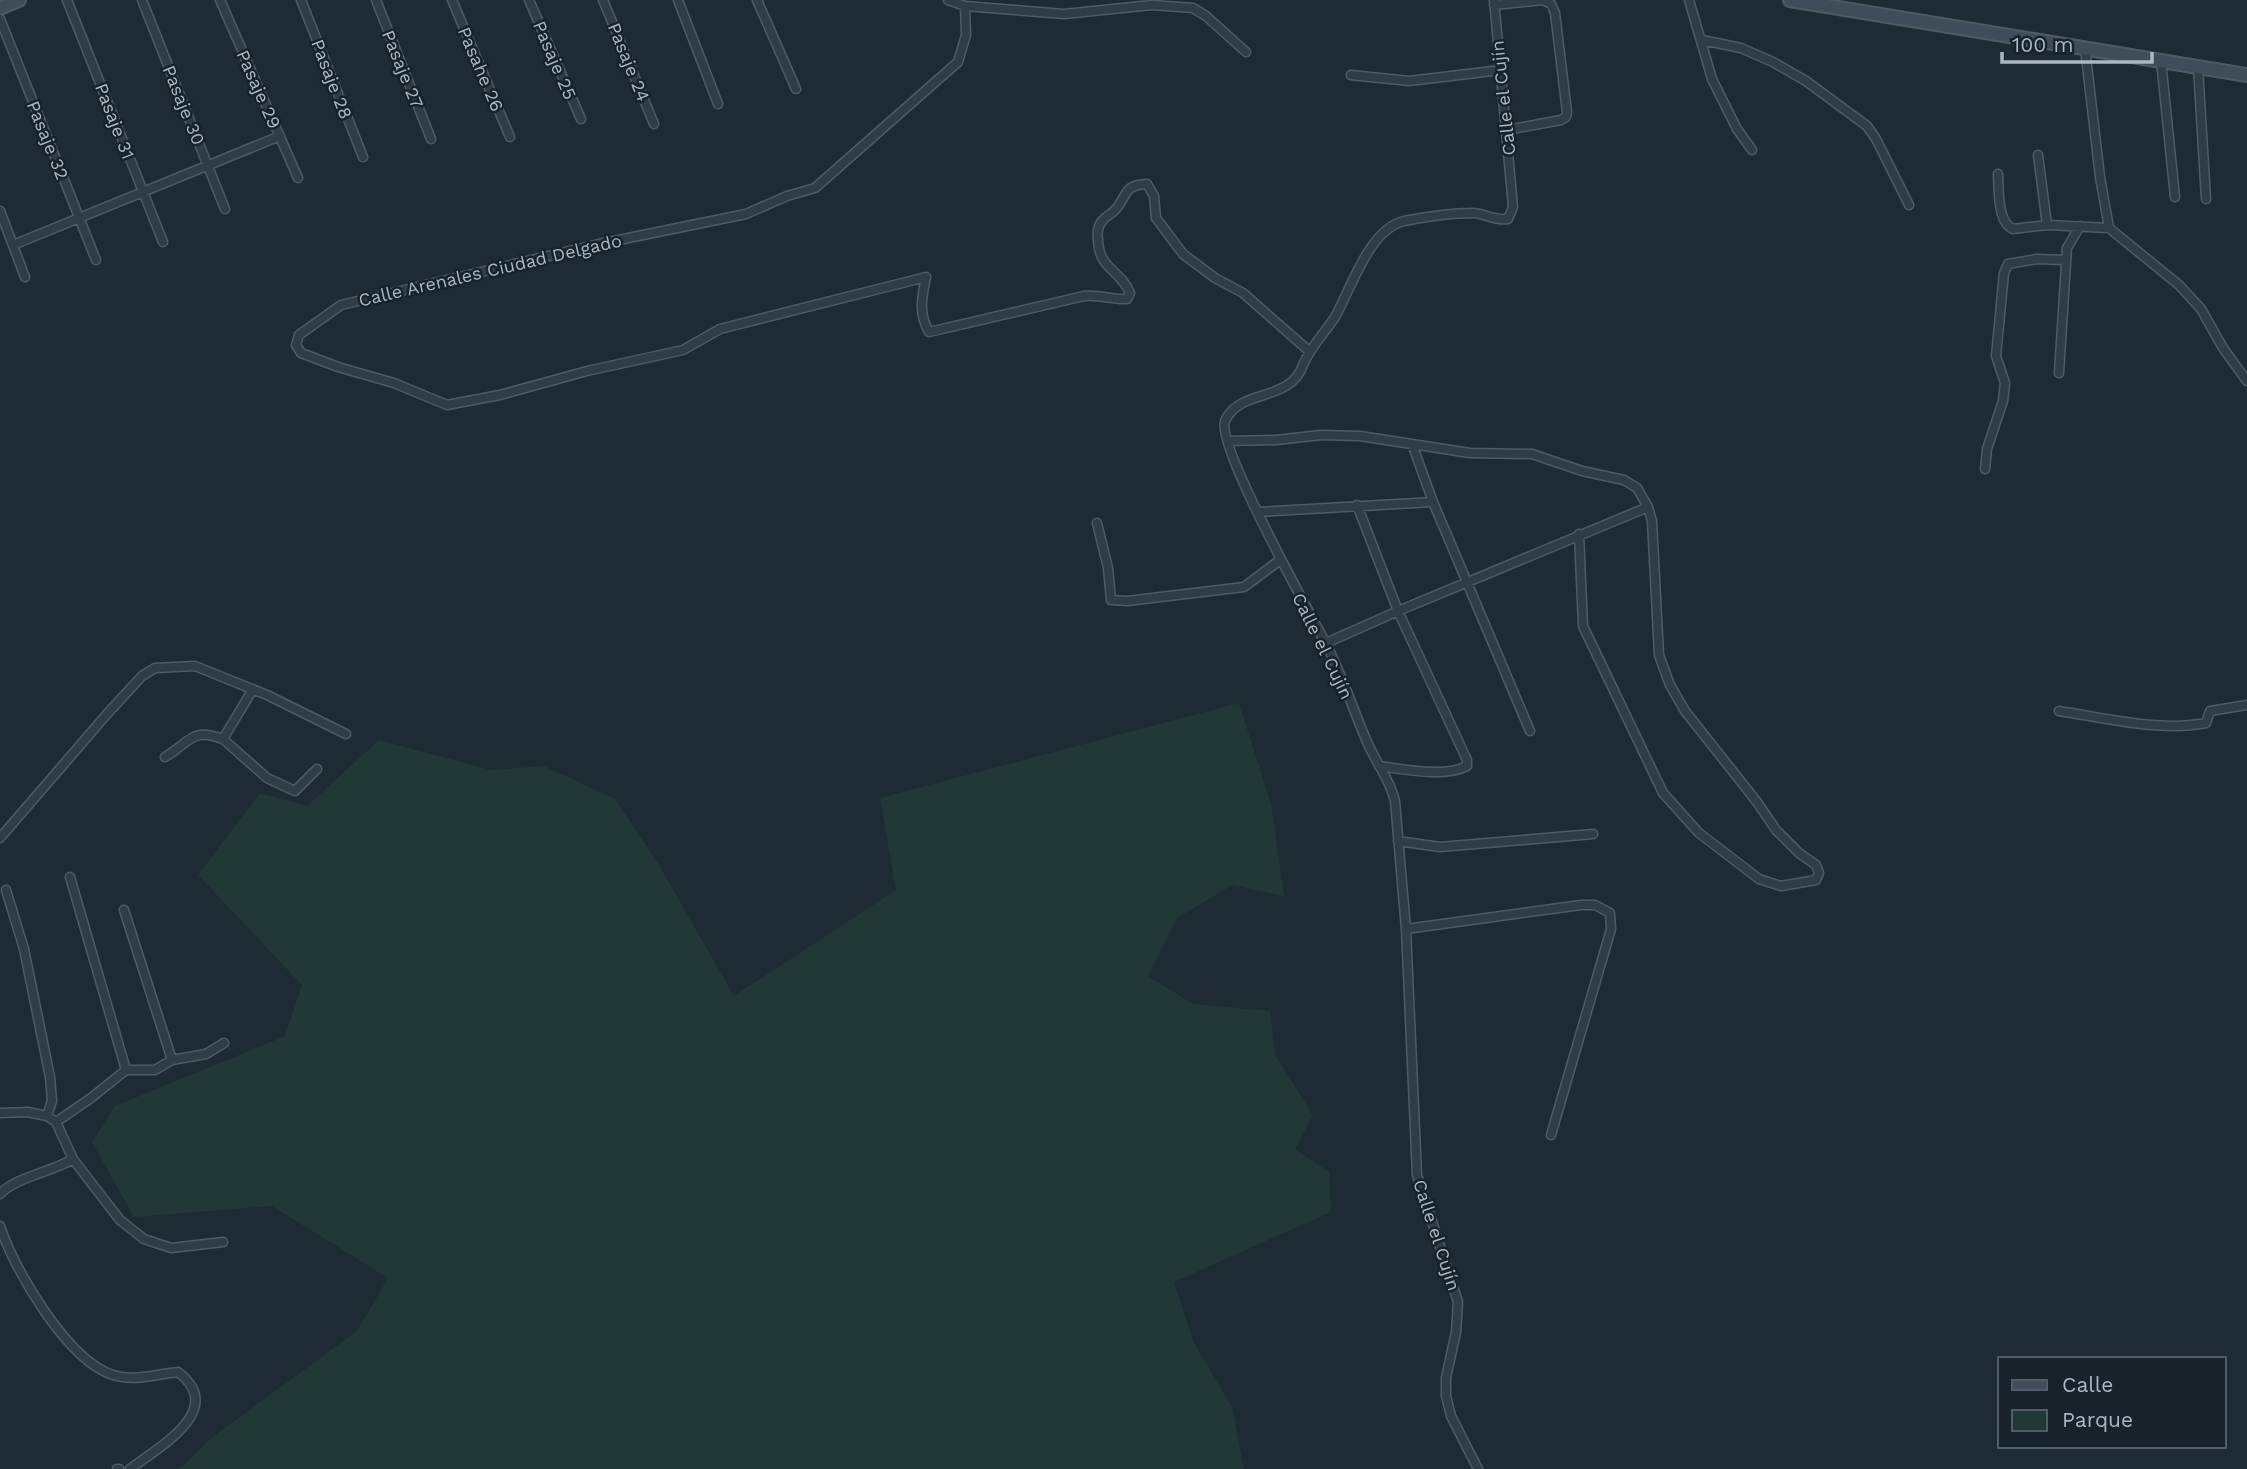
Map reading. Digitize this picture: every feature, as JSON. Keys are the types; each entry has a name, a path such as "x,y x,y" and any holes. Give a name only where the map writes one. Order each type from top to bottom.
{"main road":[{"path":"0,8 19,0"},
{"path":"1790,0 2247,75"}],"street":[{"name":"Pasaje 31","path":"67,0 163,243"},
{"name":"Pasaje 30","path":"142,0 225,209"},
{"name":"Pasaje 29","path":"219,0 298,178"},
{"name":"Pasaje 28","path":"301,0 363,157"},
{"name":"Pasaje 27","path":"376,0 431,139"},
{"name":"Pasahe 26","path":"452,0 510,137"},
{"name":"Pasaje 25","path":"529,0 581,119"},
{"name":"Pasaje 24","path":"603,0 654,124"},
{"path":"678,0 718,104"},
{"path":"757,0 796,89"},
{"path":"948,0 965,6 1064,14 1152,5 1193,8 1206,16 1246,52"},
{"path":"1494,2 1543,0 1551,4 1555,13 1567,111 1562,120 1507,130"},
{"path":"1689,0 1712,79 1737,129 1752,150"},
{"name":"Calle el Cujín","path":"1478,1469 1451,1416 1446,1396 1446,1378 1456,1332 1458,1302 1417,1175 1405,929 1391,786 1379,766 1326,643 1257,512 1224,425 1231,412 1253,399 1286,388 1301,373 1309,351 1335,317 1360,270 1364,256 1390,227 1402,222 1475,212 1499,220 1508,219 1514,207 1494,2"},
{"name":"Calle Arenales Ciudad Delgado","path":"965,6 966,35 957,62 815,188 787,196 746,214 599,244 341,305 299,335 296,345 301,352 338,367 394,383 447,405 500,395 683,349 720,329 926,276 921,301 923,322 929,332 1084,296 1099,294 1127,299 1130,293 1126,283 1110,271 1098,255 1097,232 1101,221 1116,209 1125,192 1136,185 1147,184 1154,196 1156,218 1183,254 1215,278 1243,293 1309,351"},
{"name":"Pasaje 32","path":"0,19 96,260"},
{"path":"1702,40 1741,48 1773,62 1806,81 1867,126 1909,205"},
{"path":"2085,48 2100,177 2109,228"},
{"path":"2161,61 2175,197"},
{"path":"2198,67 2206,199"},
{"path":"1351,75 1409,81 1501,70"},
{"path":"13,245 280,136"},
{"path":"2038,155 2047,225"},
{"path":"1997,174 2005,225 2013,229 2047,225 2109,228 2179,285 2201,309 2223,348 2247,381"},
{"path":"0,211 25,277"},
{"path":"2059,373 2067,248 2080,226"},
{"path":"1985,469 1987,449 2003,401 2005,383 1996,356 2004,273 2008,264 2018,261 2066,260"},
{"path":"1228,441 1321,435 1360,436 1470,453 1532,454 1582,471 1624,480 1637,488 1652,521 1659,655 1670,685 1685,712 1776,830 1799,853 1816,865 1819,873 1816,880 1781,886 1759,879 1699,833 1663,793 1583,626 1579,534"},
{"path":"1412,444 1433,502 1530,731"},
{"path":"1257,512 1433,502"},
{"path":"1357,505 1398,611 1467,760 1467,766 1461,769 1423,772 1379,766"},
{"path":"1326,643 1647,507"},
{"path":"1097,523 1108,568 1111,600 1127,601 1244,587 1280,560"},
{"path":"0,838 107,714 142,676 155,668 195,666 253,689 346,734"},
{"path":"223,739 253,689"},
{"path":"2059,710 2135,723 2194,726 2206,723 2210,710 2247,705"},
{"path":"165,757 199,733 223,739 267,778 295,791 317,769"},
{"path":"1398,841 1440,847 1594,834"},
{"path":"70,877 127,1070"},
{"path":"6,890 24,949 50,1077 52,1101 47,1116"},
{"path":"1405,929 1581,905 1595,905 1610,913 1612,920 1608,941 1551,1135"},
{"path":"124,910 172,1060"},
{"path":"55,1122 127,1070 155,1070 172,1060 206,1054 224,1043"},
{"path":"0,1113 28,1112 47,1116 55,1122 73,1159 120,1220 144,1239 171,1248 223,1242"},
{"path":"0,1194 8,1186 46,1173 73,1159"},
{"path":"0,1226 20,1274 40,1304 93,1365 113,1375 135,1378 178,1371 195,1392 197,1405 188,1422 130,1469"}],"green space":[{"path":"1239,703 1271,804 1284,896 1232,885 1177,918 1148,976 1193,1004 1270,1011 1275,1055 1313,1115 1295,1149 1329,1172 1331,1212 1174,1282 1194,1343 1232,1407 1244,1469 179,1469 215,1435 357,1331 388,1278 272,1206 134,1217 92,1142 115,1106 285,1036 302,985 198,875 260,793 307,806 379,740 491,770 544,766 615,799 659,865 734,996 896,890 880,798"}]}
